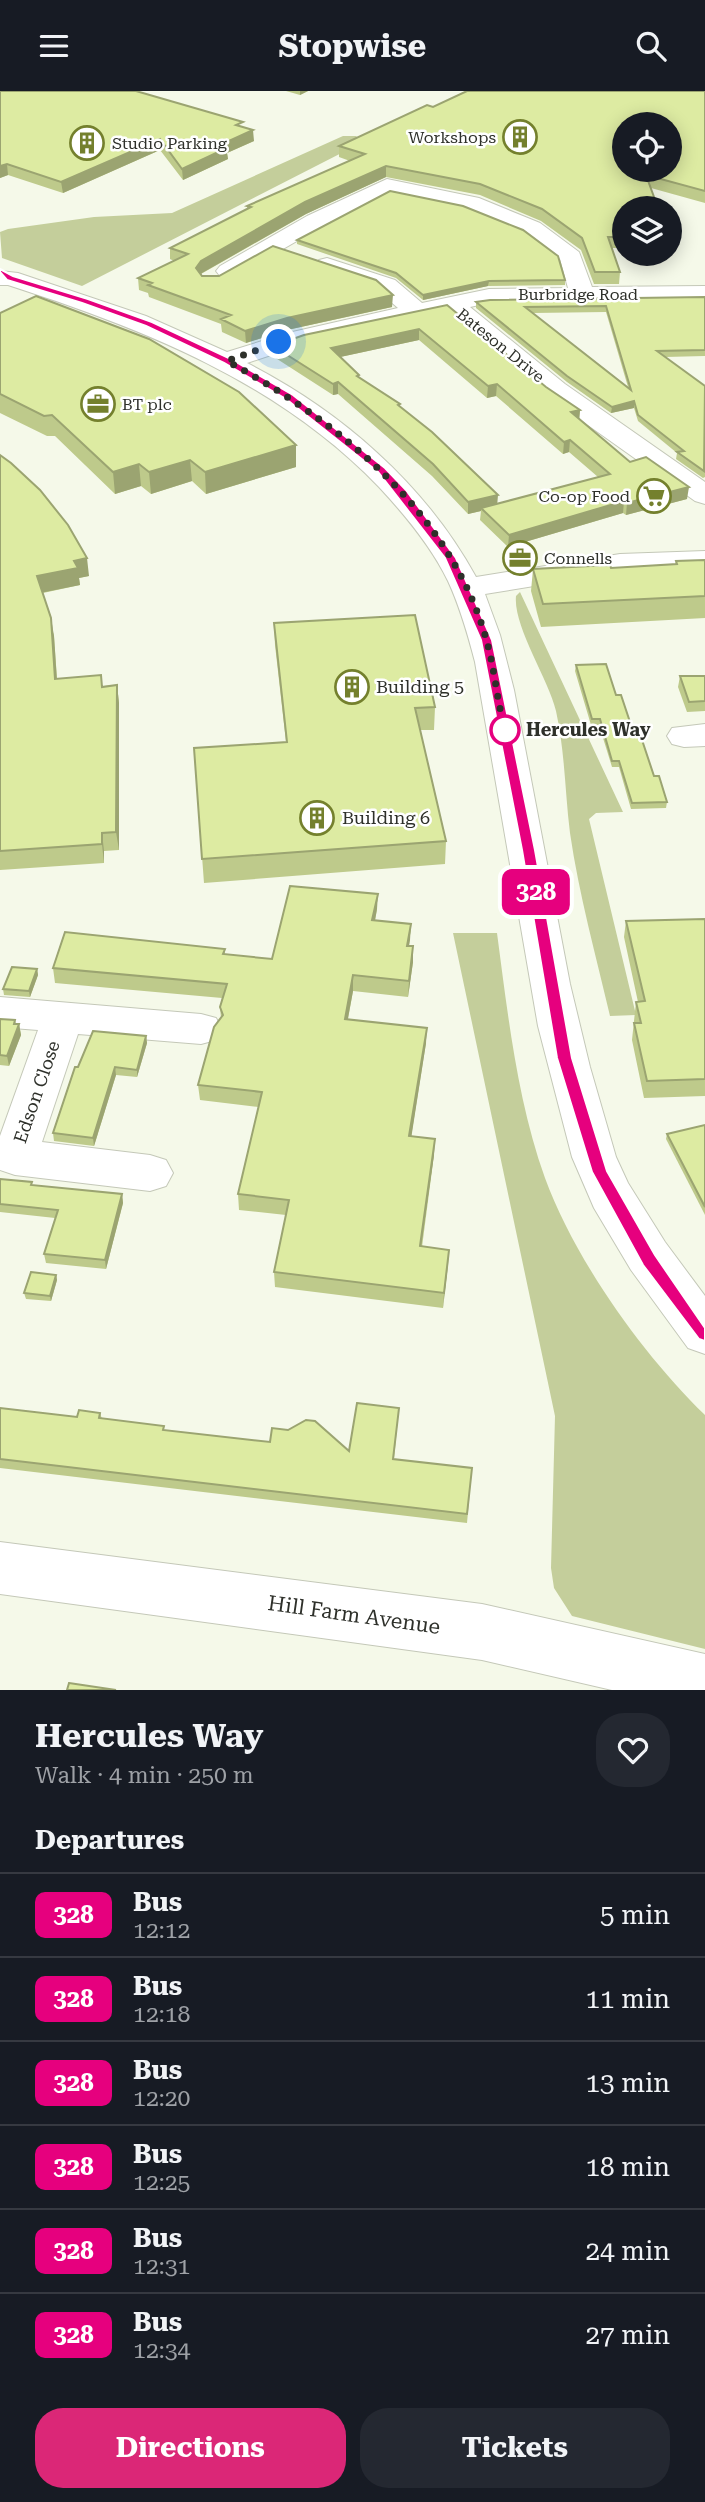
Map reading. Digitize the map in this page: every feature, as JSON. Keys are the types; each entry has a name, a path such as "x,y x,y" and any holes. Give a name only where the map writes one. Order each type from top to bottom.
{"street":[{"path":"211,280 315,221 387,186 416,194 456,199 512,217 571,257 582,293"},
{"path":"273,247 386,285 418,311"},
{"path":"3,276 149,324 227,361 289,397 382,470 402,492 450,558 466,588 487,640 565,1058 600,1172 649,1260 705,1333"},
{"name":"Burbridge Road","path":"451,304 498,295 705,293"},
{"name":"Bateson Drive","path":"227,361 279,342 451,304 556,390 705,495"},
{"path":"466,588 620,562 705,560"},
{"name":"Edson Close","path":"0,1012 201,1029"},
{"name":"Edson Close","path":"63,1018 15,1157 150,1173"},
{"name":"Hill Farm Avenue","path":"0,1568 150,1586 482,1633 702,1685"}],"green space":[{"path":"343,136 356,136 363,142 82,286 2,258 0,232 8,229 94,217 172,213"},
{"path":"520,592 623,812 596,813 589,819 636,1015 610,1016 574,856 556,711 520,622 516,596"},
{"path":"453,933 497,933 520,1088 535,1148 558,1209 592,1273 613,1305 658,1364 705,1415 705,1649 572,1616 554,1588 551,1568 555,1416"}],"building":[{"name":"Studio Parking","path":"0,91 136,91 243,122 236,125 253,130 218,146 227,148 182,169 160,139 61,182 7,164 0,166"},
{"path":"467,91 705,91 705,191 672,182 682,182 682,112 612,112 612,182 649,182 654,196 612,196 612,237 608,237 612,249 612,266 618,266 620,272 595,272 582,238 542,209 480,184 386,166 305,202 201,261 196,268 202,276 219,276 273,246 376,280 393,295 287,318 245,331 221,319 231,315 148,285 152,283 138,278 188,254 170,248 251,207 247,206 365,154 339,146 427,105 433,107"},
{"path":"390,191 463,206 523,230 558,256 565,280 489,281 423,295 396,273 297,240"},
{"name":"BT plc","path":"36,296 149,339 239,392 296,445 205,472 190,460 149,472 139,464 113,472 52,415 44,416 0,394 0,313"},
{"path":"705,297 705,350 657,351 705,386 704,471 677,452 684,451 638,415 634,401 612,407 567,376 476,302","holes":["606,306 631,390 525,307"]},
{"path":"447,305 546,387 580,410 571,412 630,462 646,457 689,487 627,503 624,501 509,535 481,508 610,474 570,440 564,442 497,384 488,386 419,329 331,348 359,375 357,376 400,404 398,405 432,432 498,495 468,502 433,464 338,382 333,384 273,346 304,335"},
{"path":"0,455 40,490 68,525 87,558 74,561 78,568 37,576 51,618 55,679 101,675 102,687 117,685 116,832 102,833 102,844 0,851"},
{"path":"705,560 705,596 543,604 533,569 610,565 611,568"},
{"path":"415,615 435,707 415,708 446,841 202,859 194,748 287,742 274,623"},
{"path":"606,664 616,695 621,695 634,734 640,734 654,776 659,776 667,802 632,803 619,761 612,761 600,719 592,719 576,665"},
{"path":"680,676 705,676 705,701 689,702"},
{"path":"290,886 378,894 372,920 411,924 407,946 413,946 409,981 353,975 345,1019 427,1028 409,1136 435,1139 420,1246 449,1250 444,1293 274,1272 289,1200 238,1194 262,1092 198,1085 214,1027 223,1015 220,1007 227,984 53,968 65,932 225,949 223,954 272,959"},
{"path":"705,919 705,1079 647,1081 634,1023 641,1023 636,1002 645,1001 626,921"},
{"path":"12,967 37,969 29,991 3,989"},
{"path":"0,1019 15,1020 14,1024 19,1024 7,1056 0,1055"},
{"path":"93,1031 146,1036 137,1070 115,1067 93,1138 53,1133 75,1067 78,1067"},
{"path":"705,1125 705,1207 667,1134"},
{"path":"0,1179 32,1182 31,1185 122,1194 105,1260 44,1254 58,1210 0,1204"},
{"path":"31,1272 56,1275 50,1296 24,1293"},
{"path":"357,1403 399,1408 393,1459 472,1468 467,1514 0,1459 0,1408 77,1417 79,1410 100,1413 99,1418 164,1426 163,1430 270,1442 272,1428 288,1430 306,1420 315,1421 349,1451"},
{"path":"69,1683 116,1690 67,1690"}],"bus line":[{"name":"328","path":"0,272 10,278 149,324 227,361 289,397 382,470 402,492 450,558 466,588 487,640 565,1058 600,1172 649,1260 705,1333"}],"place":[{"name":"Workshops","path":"520,137"},
{"name":"Studio Parking","path":"87,143"},
{"name":"BT plc","path":"98,404"},
{"name":"Co-op Food","path":"654,496"},
{"name":"Connells","path":"520,558"},
{"name":"Building 5","path":"352,687"},
{"name":"Hercules Way","path":"505,730"},
{"name":"Building 6","path":"317,818"}],"route":[{"path":"279,342 227,361 289,397 312,414 382,470 402,492 450,558 466,588 487,640 505,730"}]}
